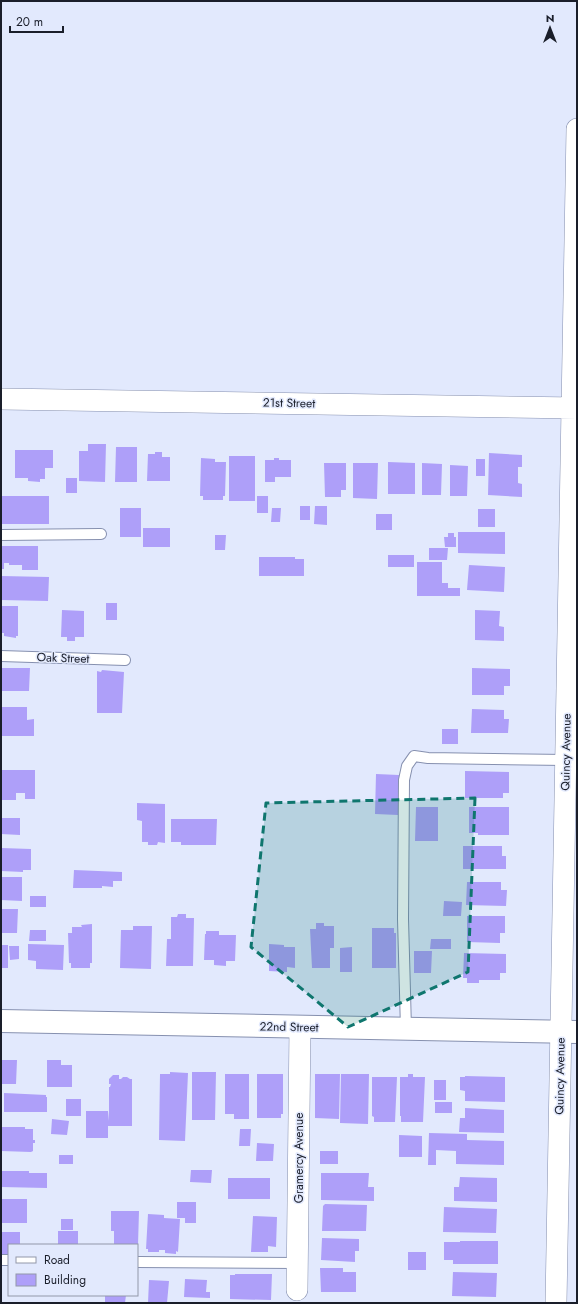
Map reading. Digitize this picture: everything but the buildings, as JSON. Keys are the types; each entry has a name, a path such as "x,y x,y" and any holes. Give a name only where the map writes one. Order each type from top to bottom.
{"street":[{"name":"Quincy Avenue","path":"556,1303 569,1032 566,760 574,408 577,129"},
{"name":"21st Street","path":"1,399 574,408"},
{"name":"22nd Street","path":"1,1021 569,1032"},
{"name":"Gramercy Avenue","path":"297,1290 300,1027"}],"lane":[{"path":"1,535 100,534"},
{"name":"Oak Street","path":"1,656 125,660"},
{"path":"406,1029 402,853 404,780 407,766 414,756 428,758 566,760"},
{"path":"138,1262 298,1263"}],"highlighted area":[{"path":"475,798 468,972 348,1027 251,947 266,803"}]}
